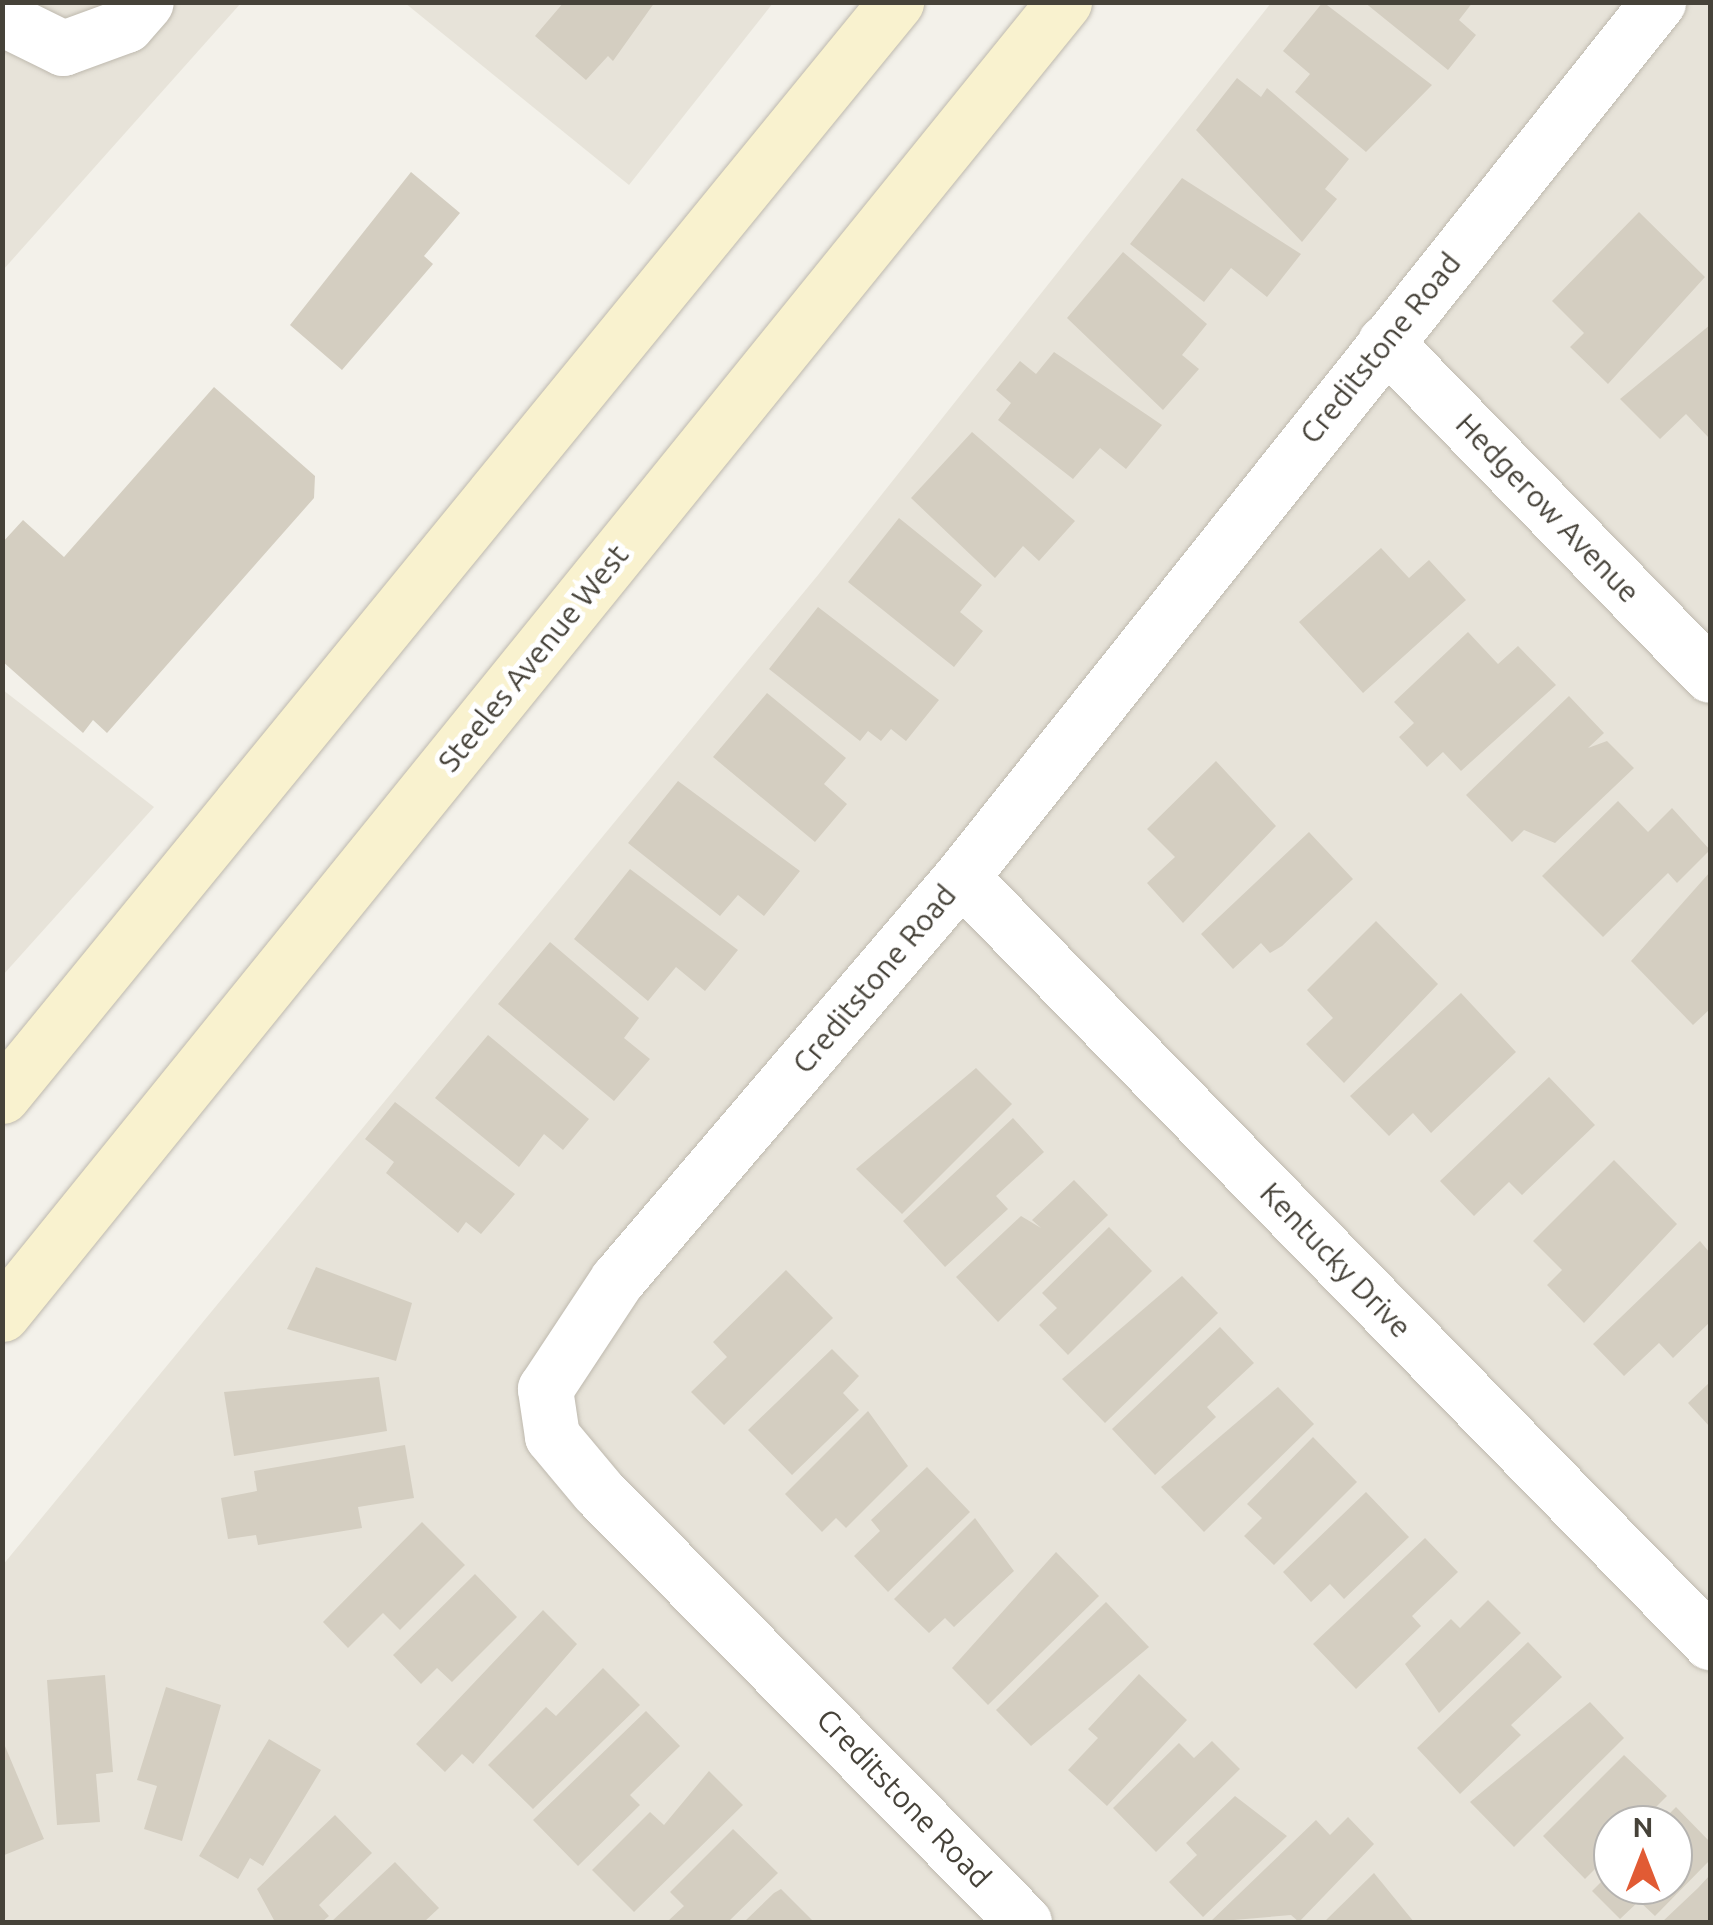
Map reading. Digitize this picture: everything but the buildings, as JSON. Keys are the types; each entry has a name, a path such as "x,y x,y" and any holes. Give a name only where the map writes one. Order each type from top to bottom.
{"main road":[{"path":"2,1096 896,2"},
{"name":"Steeles Avenue West","path":"2,1314 1064,2"}],"street":[{"path":"2,18 63,48 126,25 146,2"},
{"name":"Creditstone Road","path":"1024,1922 598,1492 544,1412 562,1357 617,1280 961,877 1658,2"},
{"name":"Hedgerow Avenue","path":"1384,342 1710,674"},
{"name":"Kentucky Drive","path":"961,877 1710,1642"}],"shaded area":[{"path":"3,3 241,3 3,270"},
{"path":"405,3 773,3 629,185"},
{"path":"1271,3 1710,3 1710,1922 3,1922 2,1566 818,575"},
{"path":"3,690 154,807 3,975"}]}
